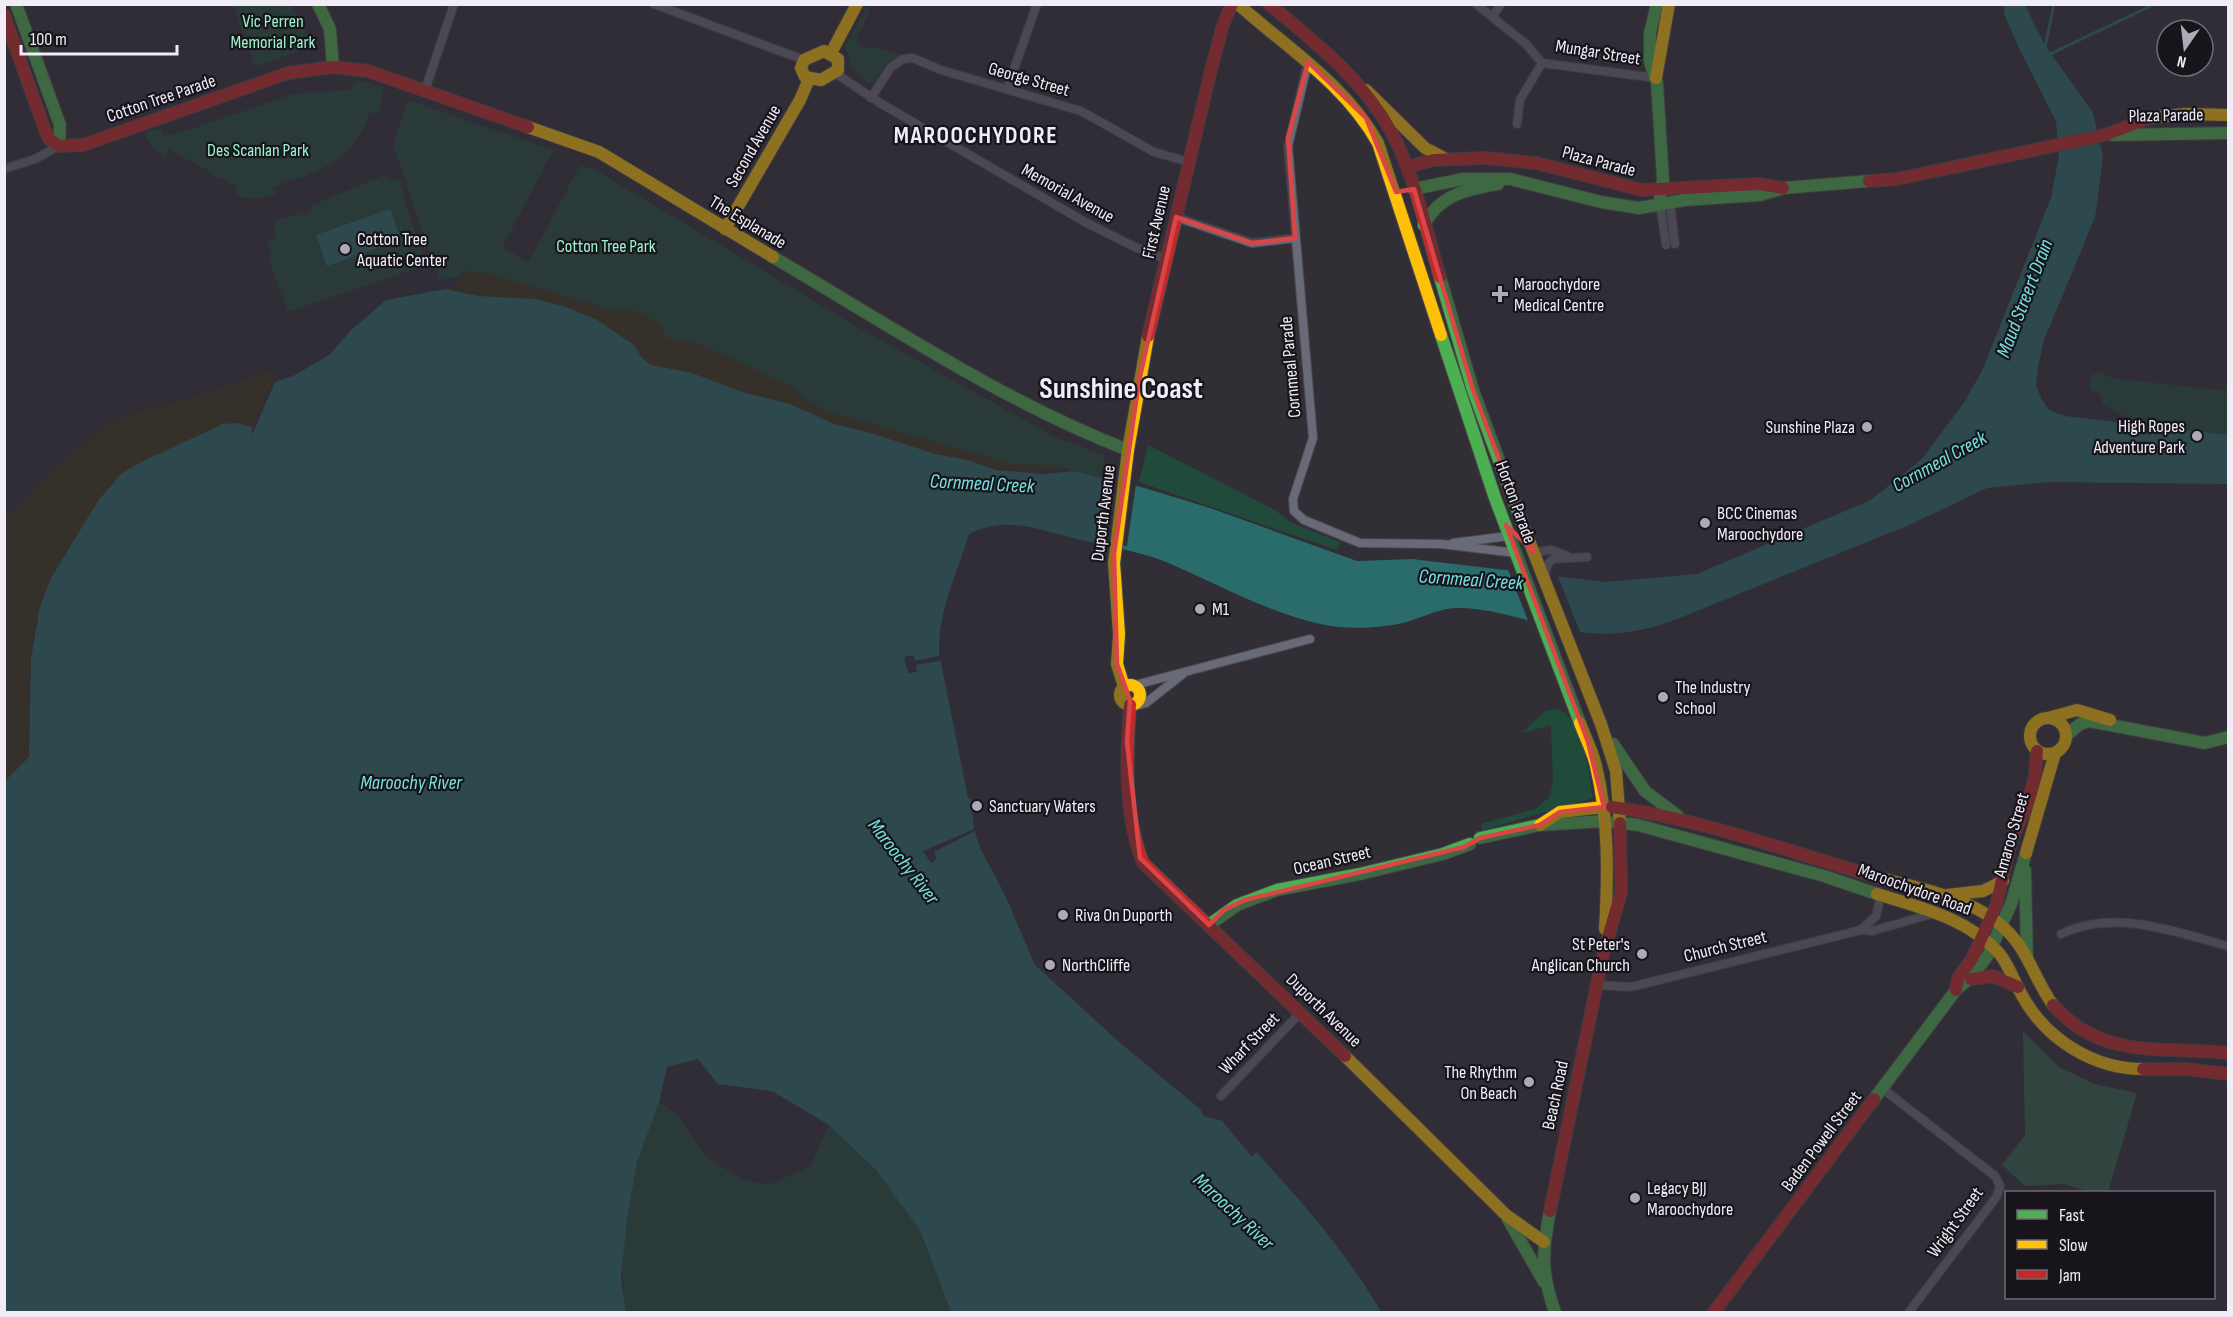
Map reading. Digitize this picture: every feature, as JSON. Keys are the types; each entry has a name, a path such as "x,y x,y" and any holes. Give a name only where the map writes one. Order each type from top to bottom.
{"main road":[{"path":"4,15 49,140 59,146 60,125 16,4"},
{"path":"318,4 330,29 333,67"},
{"path":"831,53 857,4"},
{"name":"First Avenue","path":"1128,450 1146,344 1220,33 1232,4"},
{"name":"Horton Parade","path":"1239,4 1340,88 1366,118 1396,192 1458,388 1509,537 1596,765 1605,822"},
{"path":"1269,4 1389,109 1428,152 1448,159"},
{"path":"1656,78 1650,62 1650,33 1657,4"},
{"path":"1656,78 1662,61 1662,24 1669,4"},
{"path":"818,52 831,53 839,63 835,73 821,80 809,79 801,68 804,60 818,52"},
{"name":"Cotton Tree Parade","path":"59,146 83,145 288,73 333,67"},
{"name":"The Esplanade","path":"333,67 368,71 599,152 725,229 1016,399 1079,431 1128,450"},
{"name":"Mungar Street","path":"1656,78 1665,203"},
{"name":"Second Avenue","path":"725,229 800,100 809,79"},
{"name":"Horton Parade","path":"1358,84 1387,124 1408,170 1473,390 1601,724 1616,771 1620,807"},
{"name":"Plaza Parade","path":"2105,135 2142,119 2186,114 2229,115"},
{"name":"Plaza Parade","path":"1396,192 1472,178 1526,181 1626,207 1760,195 1784,188 1897,179 2105,135 2229,133"},
{"name":"Plaza Parade","path":"1408,170 1417,164 1448,159 1485,158 1536,163 1612,185 1638,190 1663,186 1758,184 1784,188"},
{"path":"1396,192 1408,170"},
{"path":"1424,225 1435,207 1456,194 1478,187 1526,181"},
{"name":"Duporth Avenue","path":"1128,450 1114,574 1119,634 1117,664 1129,686 1140,696 1133,705 1127,742 1136,840 1140,858 1301,1012 1506,1215 1544,1242"},
{"path":"1509,537 1521,541 1534,552"},
{"path":"1516,553 1534,552"},
{"path":"1522,569 1534,552"},
{"path":"1568,691 1580,669"},
{"path":"1129,686 1119,696 1133,705"},
{"path":"2126,726 2083,711 2065,712 2038,721 2031,729 2030,740 2037,751 2047,755 2055,753 2063,747 2067,735 2087,721 2126,726 2205,743 2229,737"},
{"path":"2048,718 2061,723 2067,735"},
{"path":"1601,724 1645,791 1676,815 1702,827"},
{"name":"Amaroo Street","path":"1992,917 2003,881 2012,836 2028,801 2037,766 2037,751"},
{"name":"Amaroo Street","path":"2003,926 2025,860 2055,753"},
{"name":"Ocean Street","path":"1540,825 1560,812 1620,807"},
{"name":"Beach Road","path":"1544,1242 1597,985 1621,893 1620,807"},
{"name":"Maroochydore Road","path":"1620,807 1702,827 1946,895 1992,917 2003,926 2028,958 2044,994 2058,1012 2094,1038 2127,1047 2229,1053"},
{"name":"Ocean Street","path":"1209,925 1224,910 1245,900 1338,876 1414,861 1475,841 1540,825 1605,822"},
{"name":"Beach Road","path":"1604,955 1608,882 1605,822"},
{"name":"Maroochydore Road","path":"1605,822 1621,822 1824,876 1961,922 1993,945 2031,1010 2049,1031 2090,1060 2130,1069 2186,1069 2229,1074"},
{"path":"2025,860 2025,935 2028,958"},
{"path":"1946,895 1983,891 2003,881"},
{"name":"Baden Powell Street","path":"1956,990 1958,978 1972,959 1992,917"},
{"name":"Baden Powell Street","path":"1714,1312 1956,990 1971,979 2003,926"},
{"path":"1971,979 1993,976 2018,987"},
{"path":"1506,1215 1536,1272 1544,1282 1555,1312"},
{"path":"1544,1242 1544,1282"}],"street":[{"path":"425,90 454,4"},
{"path":"654,4 804,60"},
{"path":"1006,89 1037,4"},
{"path":"1476,4 1526,44 1542,63 1520,100 1517,124"},
{"path":"1492,17 1501,4"},
{"name":"George Street","path":"871,98 891,66 908,58 1081,111 1154,152 1189,162"},
{"name":"Cornmeal Parade","path":"1308,62 1288,138 1313,438 1293,499 1295,513 1304,520 1360,543 1444,544 1516,553"},
{"name":"Mungar Street","path":"1542,63 1656,78"},
{"name":"Memorial Avenue","path":"835,73 871,98 1092,226 1166,259"},
{"name":"Cotton Tree Parade","path":"4,169 35,159 59,146"},
{"name":"Mungar Street","path":"1665,203 1670,244"},
{"path":"1176,217 1252,243 1295,238"},
{"name":"Cornmeal Parade","path":"1444,544 1509,537"},
{"path":"1534,552 1551,550 1574,558"},
{"path":"1544,575 1553,559 1587,557"},
{"path":"1129,686 1310,639"},
{"path":"1133,705 1146,704 1185,672"},
{"path":"1861,930 1876,916 1881,896"},
{"name":"Church Street","path":"1597,985 1631,987 1861,930 1872,931 1935,913"},
{"path":"2061,934 2086,924 2123,922 2229,946"},
{"name":"Wharf Street","path":"1221,1096 1301,1012"},
{"name":"Wright Street","path":"1883,1089 1995,1176 2000,1186 1997,1196 1909,1312"}],"highlighted area":[{"path":"1308,62 1366,118 1396,192 1414,189 1473,390 1534,552 1506,525 1588,742 1604,807 1560,812 1540,825 1480,838 1464,847 1245,900 1224,910 1209,925 1140,858 1127,742 1130,700 1117,664 1114,554 1139,381 1176,217 1252,243 1295,238 1288,138"}],"green space":[{"name":"Vic Perren Memorial Park","path":"233,5 290,5 315,45 255,67"},
{"path":"868,5 868,15 858,34 857,43 861,47 880,48 900,55 885,65 874,83 870,84 852,68 845,46"},
{"name":"Des Scanlan Park","path":"358,80 384,88 379,113 370,113 362,131 343,155 319,170 272,188 277,194 272,196 247,198 237,196 236,186 219,177 213,177 213,173 168,149 166,158 157,152 145,136 148,131 161,128 163,135 177,134 293,94 351,90"},
{"name":"Cotton Tree Park","path":"408,100 553,150 502,248 529,262 580,165 595,170 866,332 1053,436 1105,456 1100,477 1062,467 1011,464 826,411 808,401 790,386 700,344 667,338 661,327 627,312 611,310 490,274 470,271 467,274 465,270 459,276 439,280 393,144"},
{"name":"Cotton Tree Aquatic Center","path":"383,176 387,177 389,182 400,178 404,200 426,265 288,312 268,258 272,257 267,242 276,238 274,222 302,212 303,215 311,212 310,206"},
{"name":"High Ropes Adventure Park","path":"2100,371 2111,378 2228,391 2228,468 2103,405 2100,395 2090,389 2091,376"},
{"path":"1148,445 1275,510 1292,523 1340,542 1337,550 1139,482"},
{"path":"1558,709 1567,715 1579,735 1587,762 1593,798 1483,830 1481,824 1535,809 1550,797 1553,779 1551,725 1522,733 1545,711"},
{"path":"2023,1031 2059,1067 2094,1084 2137,1093 2108,1191 2087,1191 2064,1184 2025,1186 2002,1165 2025,1135"},
{"path":"659,1102 679,1116 706,1157 743,1180 768,1185 810,1167 829,1125 876,1170 920,1230 951,1312 626,1312 623,1256 626,1218 639,1154"}],"sand":[{"path":"470,271 490,274 611,310 637,311 659,323 667,338 700,344 790,386 808,401 826,411 1011,464 1045,465 1074,471 1012,473 968,460 935,454 874,434 834,424 766,398 651,365 620,334 566,307 535,299 478,296 446,289 456,285"},
{"path":"261,373 277,374 252,427 223,424 137,464 120,475 67,551 52,577 37,620 30,666 29,757 5,781 5,516 25,501 57,466 87,440 121,418 220,389"}],"water":[{"name":"Maroochy River","path":"2005,5 2025,5 2044,44 2093,113 2103,157 2095,217 2044,340 2036,386 2042,400 2049,410 2065,416 2228,435 2228,484 2049,482 1987,488 1909,525 1677,619 1644,629 1611,634 1571,631 1505,614 1455,608 1391,625 1364,628 1318,624 1274,610 1166,562 1130,551 1019,525 994,526 969,534 945,607 939,653 968,798 971,799 974,829 980,848 1005,895 1035,965 1119,1042 1200,1109 1204,1116 1222,1121 1252,1157 1256,1152 1323,1229 1354,1269 1381,1312 951,1312 920,1230 876,1170 829,1125 772,1091 718,1084 698,1059 667,1067 659,1102 637,1162 627,1218 621,1278 626,1312 5,1312 5,781 29,757 31,659 40,607 51,578 98,501 120,475 137,464 223,424 236,423 252,427 252,435 275,382 293,376 329,355 352,329 386,300 446,289 478,296 535,299 566,307 597,320 634,345 642,358 651,365 692,373 742,392 790,404 834,424 874,434 935,454 968,460 996,470 1044,474 1074,471 1141,487 1210,508 1357,561 1412,559 1606,582 1697,574 1871,500 1922,459 1965,401 1982,371 2051,198 2059,156 2056,121 2004,14"},
{"path":"390,209 401,240 327,266 316,235"}],"pier":[{"path":"450,287 386,300 352,329 329,355 293,376 276,380 250,435 274,378 292,374 322,358 350,327 385,297"},
{"path":"1108,477 1136,484 1127,546 1100,539"},
{"path":"1507,567 1557,574 1581,634 1529,623"},
{"path":"913,655 915,661 943,655 944,660 916,665 917,672 908,673 904,657"},
{"path":"974,829 975,831 934,852 937,859 931,863 923,851"}],"waterway":[{"path":"2045,47 2054,4"},
{"path":"2048,55 2155,4"}],"traffic: fast":[{"path":"16,4 60,125 59,146"},
{"path":"318,4 330,29 333,67"},
{"path":"1657,4 1650,33 1650,62 1657,83 1663,179 1660,197"},
{"path":"2113,135 2228,133"},
{"path":"1414,189 1463,179 1510,179 1601,202 1639,208 1685,200 1760,195 1784,188 1869,181"},
{"path":"1424,225 1438,207 1455,195 1475,188 1498,184"},
{"path":"773,257 991,385 1036,409 1128,450"},
{"path":"1440,277 1473,390 1524,528"},
{"path":"1441,335 1495,498 1580,723"},
{"path":"2067,735 2080,724 2089,721 2205,743 2228,737"},
{"path":"1613,744 1645,791 1678,816"},
{"path":"1480,838 1540,825 1605,821"},
{"path":"1614,822 1638,825 1824,876 1877,894"},
{"path":"1209,925 1237,905 1277,890 1360,874 1443,854 1470,844"},
{"path":"1874,1099 1956,990 1973,975 1988,955 2011,904 2026,853"},
{"path":"2025,870 2027,957"},
{"path":"1550,1211 1544,1262 1547,1286 1555,1312"},
{"path":"1508,1219 1544,1282"}],"traffic: slow":[{"path":"831,53 857,4"},
{"path":"1238,4 1332,85 1349,102 1378,143 1441,335"},
{"path":"1656,78 1669,4"},
{"path":"824,51 838,59 838,70 821,80 805,77 801,68 804,60 824,51"},
{"path":"725,229 800,100 809,79"},
{"path":"1366,90 1425,148 1444,158"},
{"path":"2149,118 2185,114 2228,115"},
{"path":"528,127 599,152 773,257"},
{"path":"1124,687 1117,664 1119,634 1114,563 1128,450 1148,336"},
{"path":"1524,528 1601,724 1616,771 1620,823"},
{"path":"1126,685 1134,685 1140,691 1140,695 1140,699 1134,705 1126,705 1120,699 1120,691 1126,685"},
{"path":"2048,718 2077,710 2110,720"},
{"path":"2048,718 2061,723 2066,736 2061,749 2048,754 2035,749 2030,736 2035,723 2048,718"},
{"path":"1580,723 1595,761 1603,807 1607,868 1605,929"},
{"path":"2026,853 2055,753"},
{"path":"1540,825 1560,812 1604,807"},
{"path":"1877,877 1955,899 1990,917 2006,929 2019,945 2053,1005"},
{"path":"1947,895 1983,891 2003,881"},
{"path":"1877,894 1942,916 1973,931 1999,953 2033,1012 2059,1039 2090,1058 2125,1068 2143,1069"},
{"path":"1345,1056 1506,1215 1544,1242"}],"traffic: jam":[{"path":"1148,336 1211,70 1223,25 1232,4"},
{"path":"1269,4 1352,78 1367,95 1392,133 1407,167 1440,277"},
{"path":"4,15 45,130 49,139 59,146"},
{"path":"59,146 83,145 288,73 333,67 368,71 528,127"},
{"path":"1869,181 1897,179 2105,135 2149,118"},
{"path":"1408,170 1417,164 1434,160 1485,158 1536,163 1642,190 1758,184 1783,188"},
{"path":"1130,705 1127,765 1129,806 1132,826 1143,863 1345,1056"},
{"path":"1956,990 1958,978 1972,959 1996,906 2011,841 2027,805 2035,777 2037,751"},
{"path":"1612,807 1679,819 1877,877"},
{"path":"1550,1211 1603,955 1621,893 1620,823"},
{"path":"1971,979 1993,976 2018,987"},
{"path":"2053,1005 2072,1023 2092,1035 2113,1043 2157,1050 2228,1053"},
{"path":"2143,1069 2186,1069 2228,1074"},
{"path":"1714,1312 1874,1099"}],"place":[{"name":"Cotton Tree Aquatic Center","path":"345,249"},
{"name":"Maroochydore Medical Centre","path":"1500,294"},
{"name":"Sunshine Plaza","path":"1867,427"},
{"name":"High Ropes Adventure Park","path":"2197,436"},
{"name":"BCC Cinemas Maroochydore","path":"1705,523"},
{"name":"M1","path":"1200,609"},
{"name":"The Industry School","path":"1663,697"},
{"name":"Sanctuary Waters","path":"977,806"},
{"name":"Riva On Duporth","path":"1063,915"},
{"name":"St Peter's Anglican Church","path":"1642,954"},
{"name":"NorthCliffe","path":"1050,965"},
{"name":"The Rhythm On Beach","path":"1529,1082"},
{"name":"Legacy BJJ Maroochydore","path":"1635,1198"}],"district":[{"name":"MAROOCHYDORE","path":"976,135"},
{"name":"Sunshine Coast","path":"1121,388"}],"water label":[{"name":"Maud Streert Drain","path":"2024,298"},
{"name":"Cornmeal Creek","path":"1939,461"},
{"name":"Cornmeal Creek","path":"982,483"},
{"name":"Cornmeal Creek","path":"1471,579"}]}
